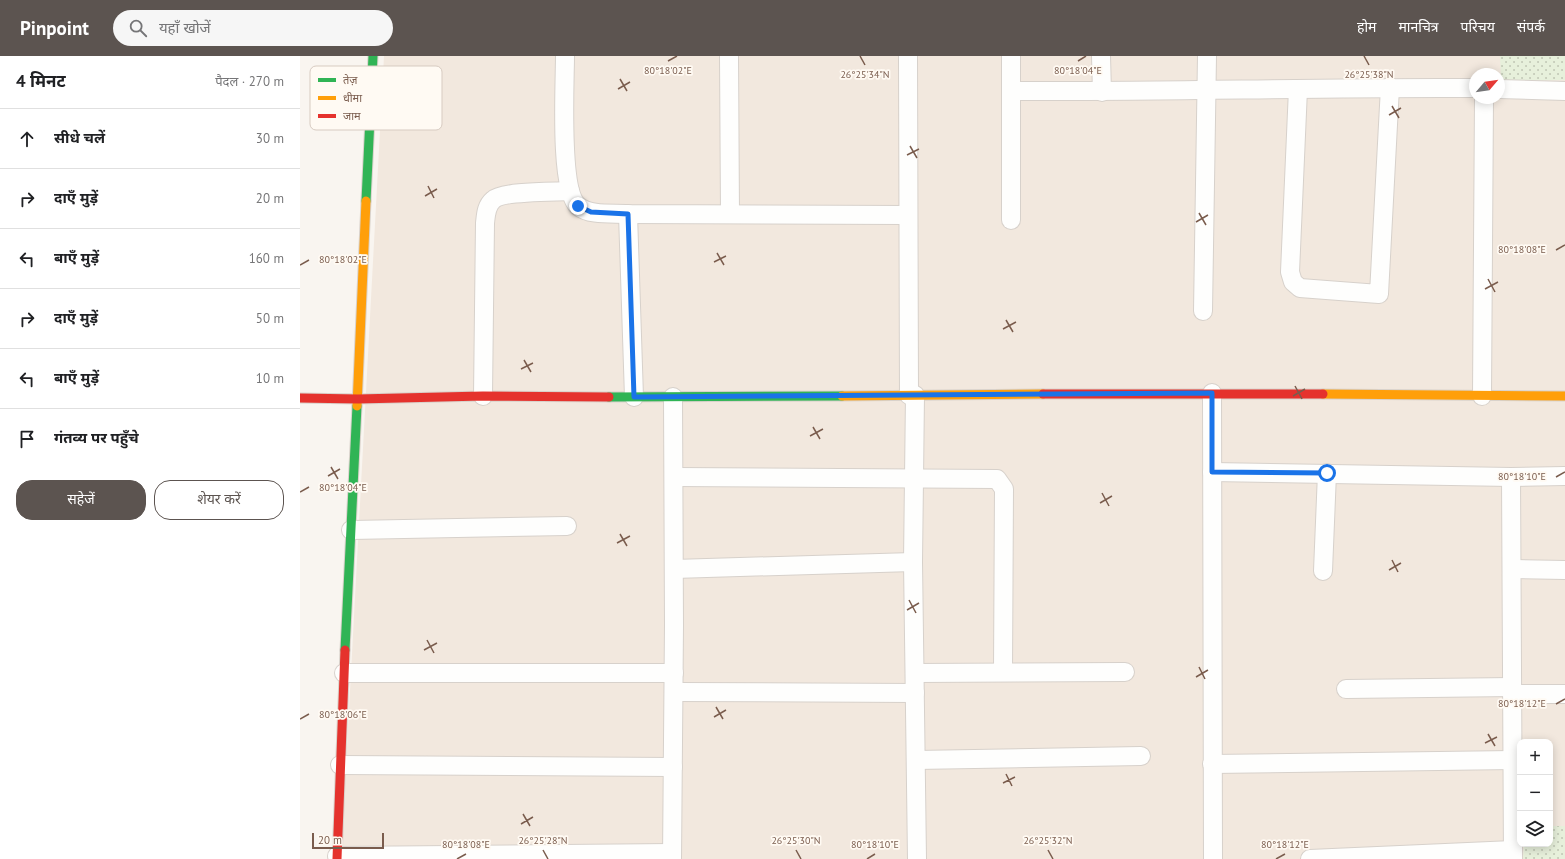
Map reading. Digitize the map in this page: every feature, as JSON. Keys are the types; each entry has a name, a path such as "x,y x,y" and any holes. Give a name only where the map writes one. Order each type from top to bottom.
{"street":[{"path":"373,56 373,66"},
{"path":"565,56 565,154 571,198 578,206 591,212 628,214 908,215"},
{"path":"729,56 730,214"},
{"path":"908,56 908,215 914,480 913,562 917,859"},
{"path":"1011,220 1012,56"},
{"path":"1101,56 1102,92"},
{"path":"1203,311 1207,56"},
{"path":"1298,88 1290,272 1293,282 1300,288 1379,294 1390,87"},
{"path":"1012,91 1102,92 1298,88 1469,88"},
{"path":"1505,89 1565,91"},
{"path":"1482,396 1484,104"},
{"path":"370,130 344,673 337,858 672,856 674,692 673,397"},
{"path":"483,396 485,223 488,207 494,199 506,194 570,191"},
{"path":"628,214 634,397"},
{"path":"300,398 358,399 483,396 673,397 1212,393 1565,396"},
{"path":"1212,393 1213,859"},
{"path":"1212,472 1511,477 1565,476"},
{"path":"1323,571 1327,473"},
{"path":"674,477 997,480 1004,488 1003,672"},
{"path":"1310,859 1513,854 1511,477"},
{"path":"351,530 567,526"},
{"path":"674,569 913,562"},
{"path":"1512,569 1565,570"},
{"path":"915,673 1125,672"},
{"path":"344,673 674,673"},
{"path":"1346,689 1512,691 1565,694"},
{"path":"674,692 915,693"},
{"path":"916,760 1141,756"},
{"path":"1212,764 1513,760"},
{"path":"340,765 673,767"}],"shaded area":[{"path":"384,56 1565,56 1565,859 341,859 380,130 442,130 442,66 383,66"}],"green space":[{"path":"1500,56 1565,56 1565,80 1505,81 1505,68 1500,68"},
{"path":"1553,826 1565,826 1565,859 1523,859 1524,847 1553,847"}],"traffic: fast":[{"path":"373,56 373,66"},
{"path":"366,201 369,130"},
{"path":"609,397 842,396"},
{"path":"345,650 357,406"}],"traffic: slow":[{"path":"357,406 366,201"},
{"path":"842,396 1043,394"},
{"path":"1323,394 1565,396"}],"traffic: jam":[{"path":"1043,394 1323,394"},
{"path":"300,398 358,399 483,396 609,397"},
{"path":"337,859 345,650"}],"route":[{"path":"578,206 591,212 628,214 634,397 1212,393 1212,472 1327,473"}]}
